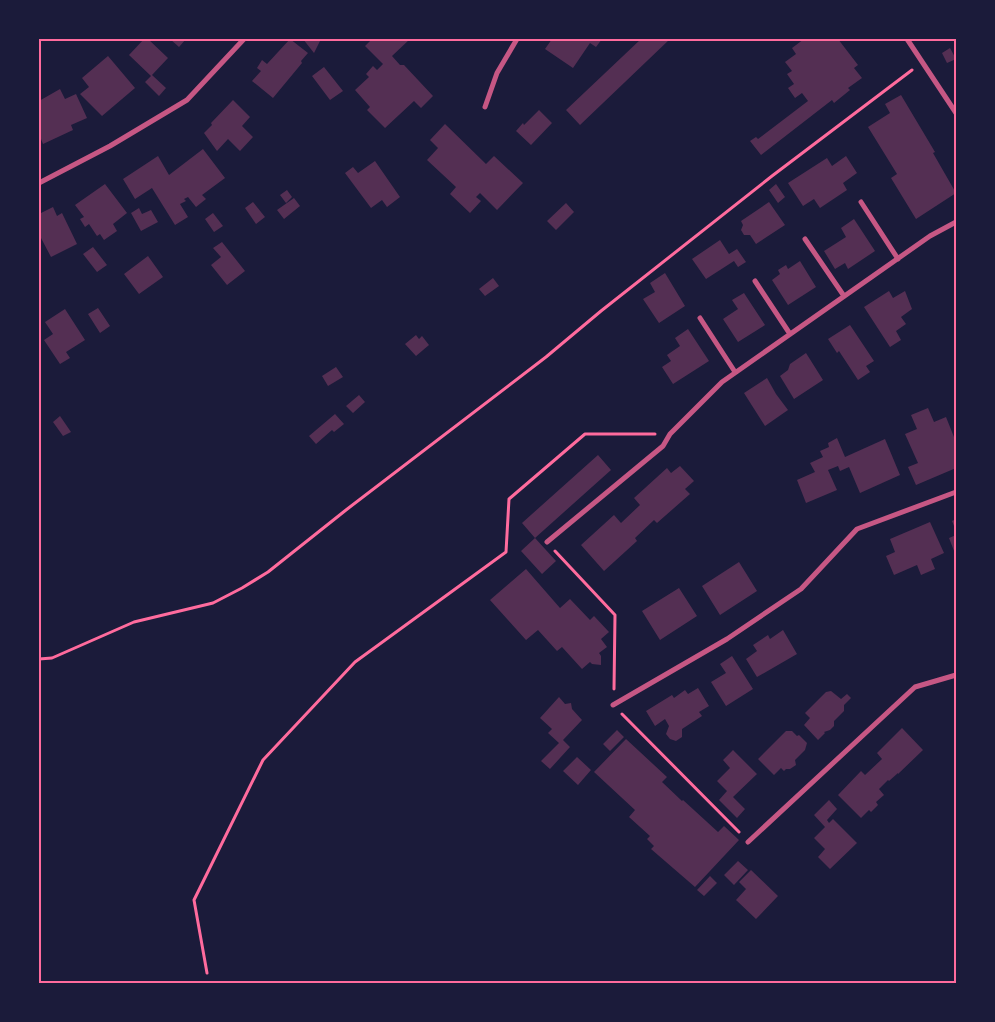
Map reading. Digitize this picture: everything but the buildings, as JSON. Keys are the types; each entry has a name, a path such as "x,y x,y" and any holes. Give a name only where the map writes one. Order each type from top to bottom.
{"street":[{"path":"39,183 110,146 187,100 244,39"},
{"path":"485,107 497,72 517,39"},
{"path":"907,39 956,113"},
{"path":"861,202 898,259"},
{"path":"547,542 663,446 670,434 722,382 930,236 956,222"},
{"path":"805,238 844,296"},
{"path":"755,281 790,334"},
{"path":"700,318 735,372"},
{"path":"613,705 727,640 801,589 857,529 956,492"},
{"path":"748,842 915,687 956,676"}],"path":[{"path":"39,659 52,658 134,622 213,603 268,572 546,357 601,311 772,176 922,62"},
{"path":"207,973 194,900 263,760 356,662 506,552 509,499 585,434 670,434"},
{"path":"547,542 615,615 613,705 748,842"}]}
